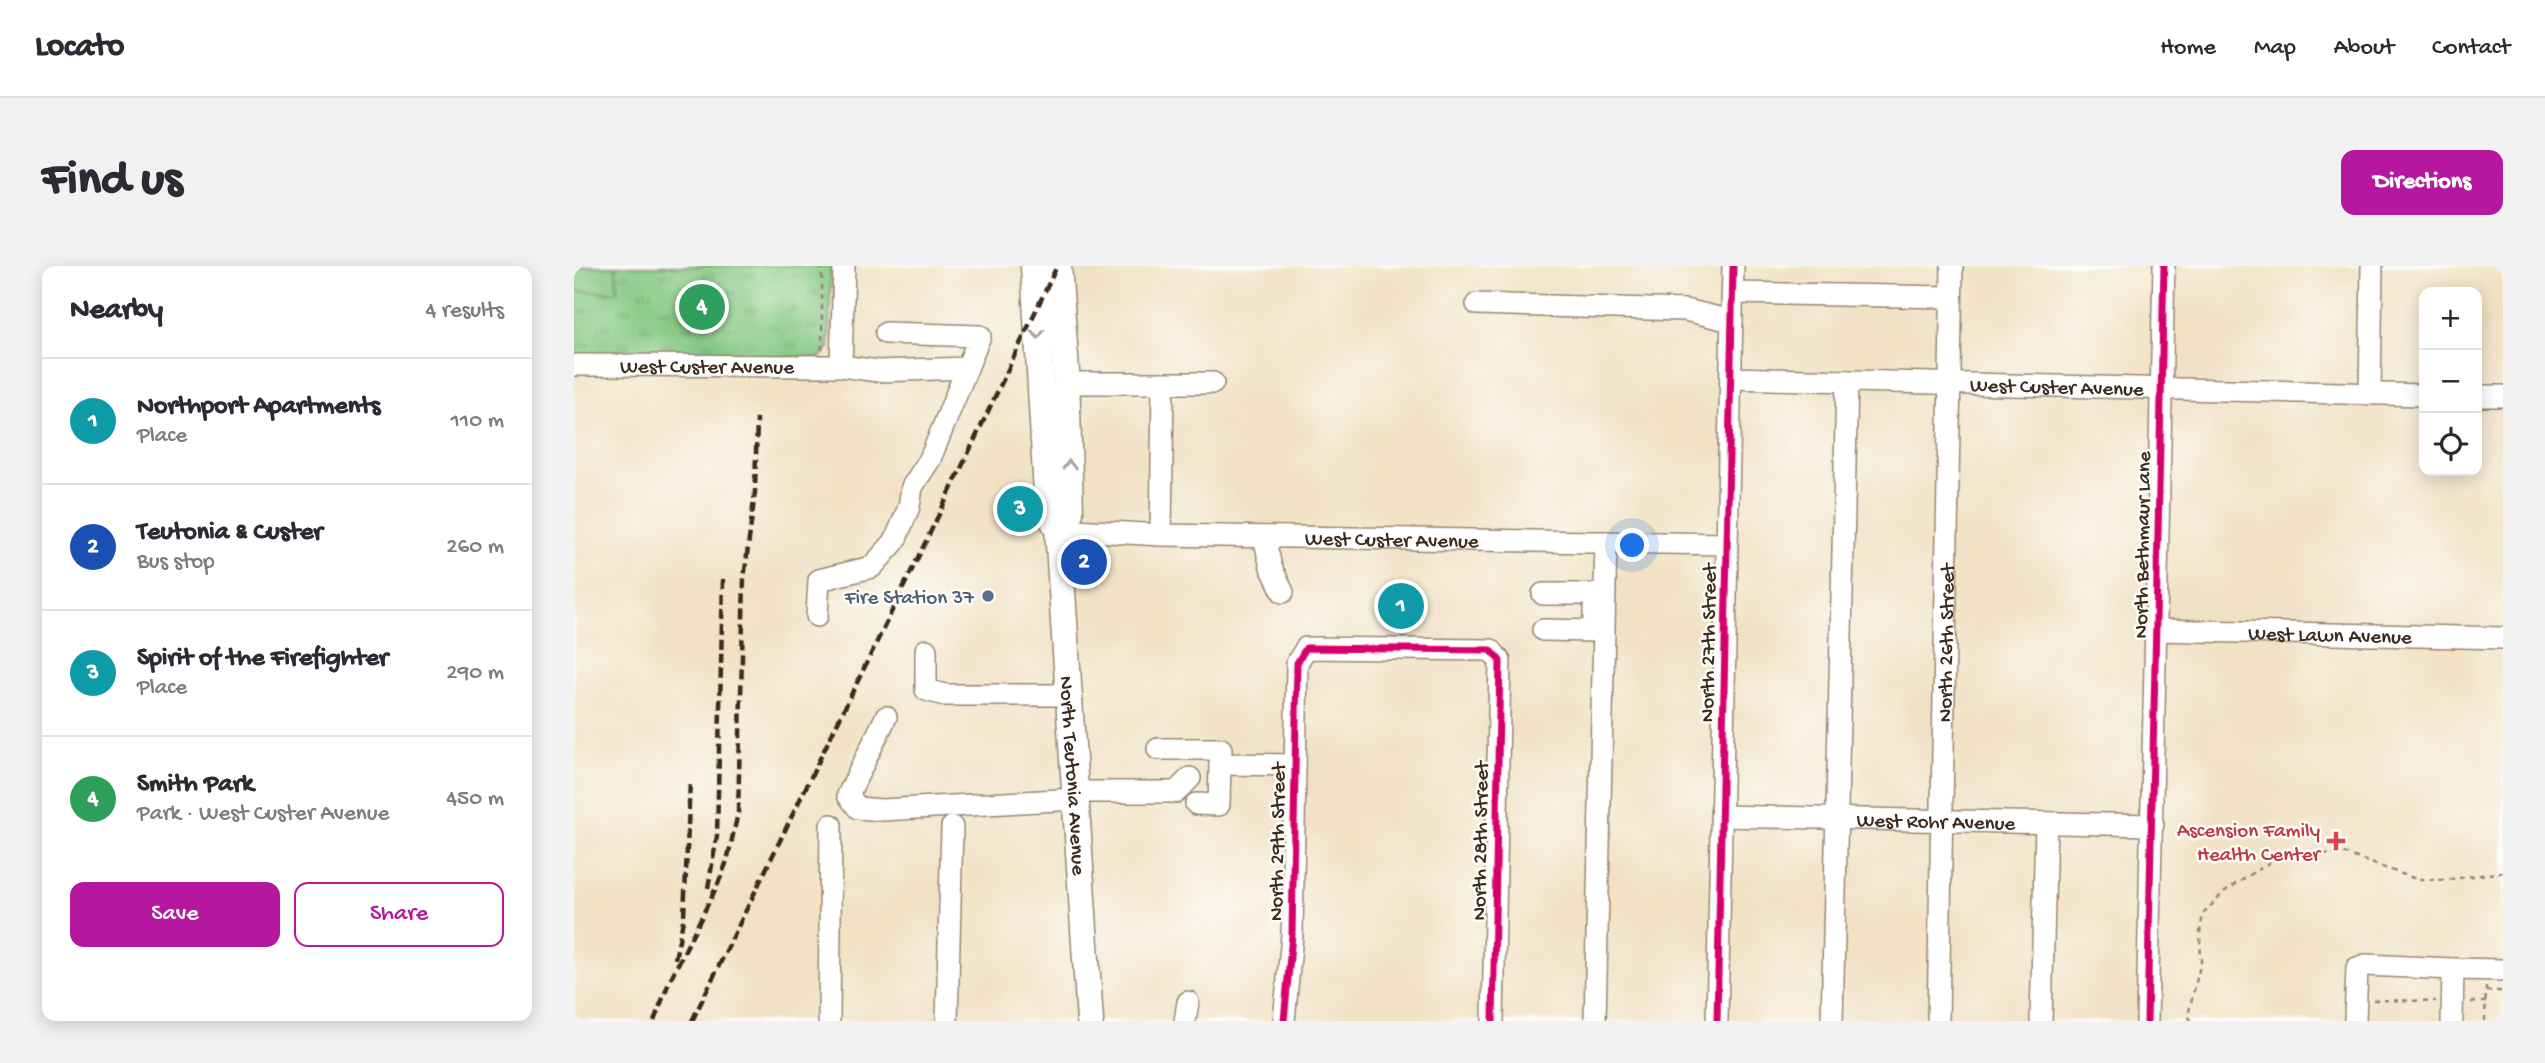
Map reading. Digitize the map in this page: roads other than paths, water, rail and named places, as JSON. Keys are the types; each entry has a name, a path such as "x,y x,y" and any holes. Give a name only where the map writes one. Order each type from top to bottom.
{"main road":[{"name":"North Teutonia Avenue","path":"1034,266 1057,375"},
{"name":"North Teutonia Avenue","path":"1058,266 1057,375 1070,513 1058,529 1090,1021"}],"street":[{"path":"832,366 844,266"},
{"name":"North 27th Street","path":"1717,1021 1733,266"},
{"name":"North 26th Street","path":"1938,1021 1952,266"},
{"name":"North Bethmaur Lane","path":"2147,1021 2164,266"},
{"path":"2370,394 2372,266"},
{"path":"1732,293 1951,297"},
{"path":"1477,304 1685,310 1732,321"},
{"path":"817,616 819,580 872,567 895,541 909,507 912,487 930,459 980,336 886,333"},
{"name":"West Custer Avenue","path":"574,365 832,366 878,371 967,368"},
{"path":"1057,375 1163,383 1213,383"},
{"name":"West Custer Avenue","path":"1731,378 2419,395"},
{"path":"1832,1021 1847,381"},
{"path":"1161,536 1163,383"},
{"path":"2482,396 2503,396"},
{"name":"West Custer Avenue","path":"1058,529 1161,536 1727,544"},
{"path":"1264,537 1271,567 1283,592"},
{"path":"1595,1021 1599,631 1606,542"},
{"path":"1543,594 1600,594"},
{"path":"1543,630 1599,631"},
{"name":"West Lawn Avenue","path":"2157,630 2503,638"},
{"name":"North 29th Street","path":"1284,1021 1292,935 1297,663 1306,648 1491,650 1500,661"},
{"path":"926,650 926,691 945,695 1069,695"},
{"name":"North 28th Street","path":"1493,1021 1500,661"},
{"path":"886,717 848,795 858,808 882,810 1076,795 1176,792 1190,778"},
{"path":"1158,748 1221,749 1219,805 1196,804"},
{"path":"1220,764 1295,765"},
{"name":"West Rohr Avenue","path":"1721,816 2153,825"},
{"path":"2041,1021 2046,823"},
{"path":"829,1021 831,825"},
{"path":"947,1021 952,827"},
{"path":"2355,1021 2357,968 2365,965 2453,969 2492,977"},
{"path":"2448,1011 2453,969"}],"railway":[{"path":"692,1021 1057,266"},
{"path":"654,1021 670,980 718,884 727,861 738,813 744,579 755,492 757,418"},
{"path":"708,888 717,836 723,578"},
{"path":"675,959 684,916 690,781"}],"place":[{"name":"Smith Park","path":"702,307"},
{"name":"Spirit of the Firefighter","path":"1020,509"},
{"name":"Teutonia & Custer","path":"1084,562"},
{"name":"Fire Station 37","path":"988,596"},
{"name":"Northport Apartments","path":"1401,606"},
{"name":"Ascension Family Health Center","path":"2336,841"}]}
